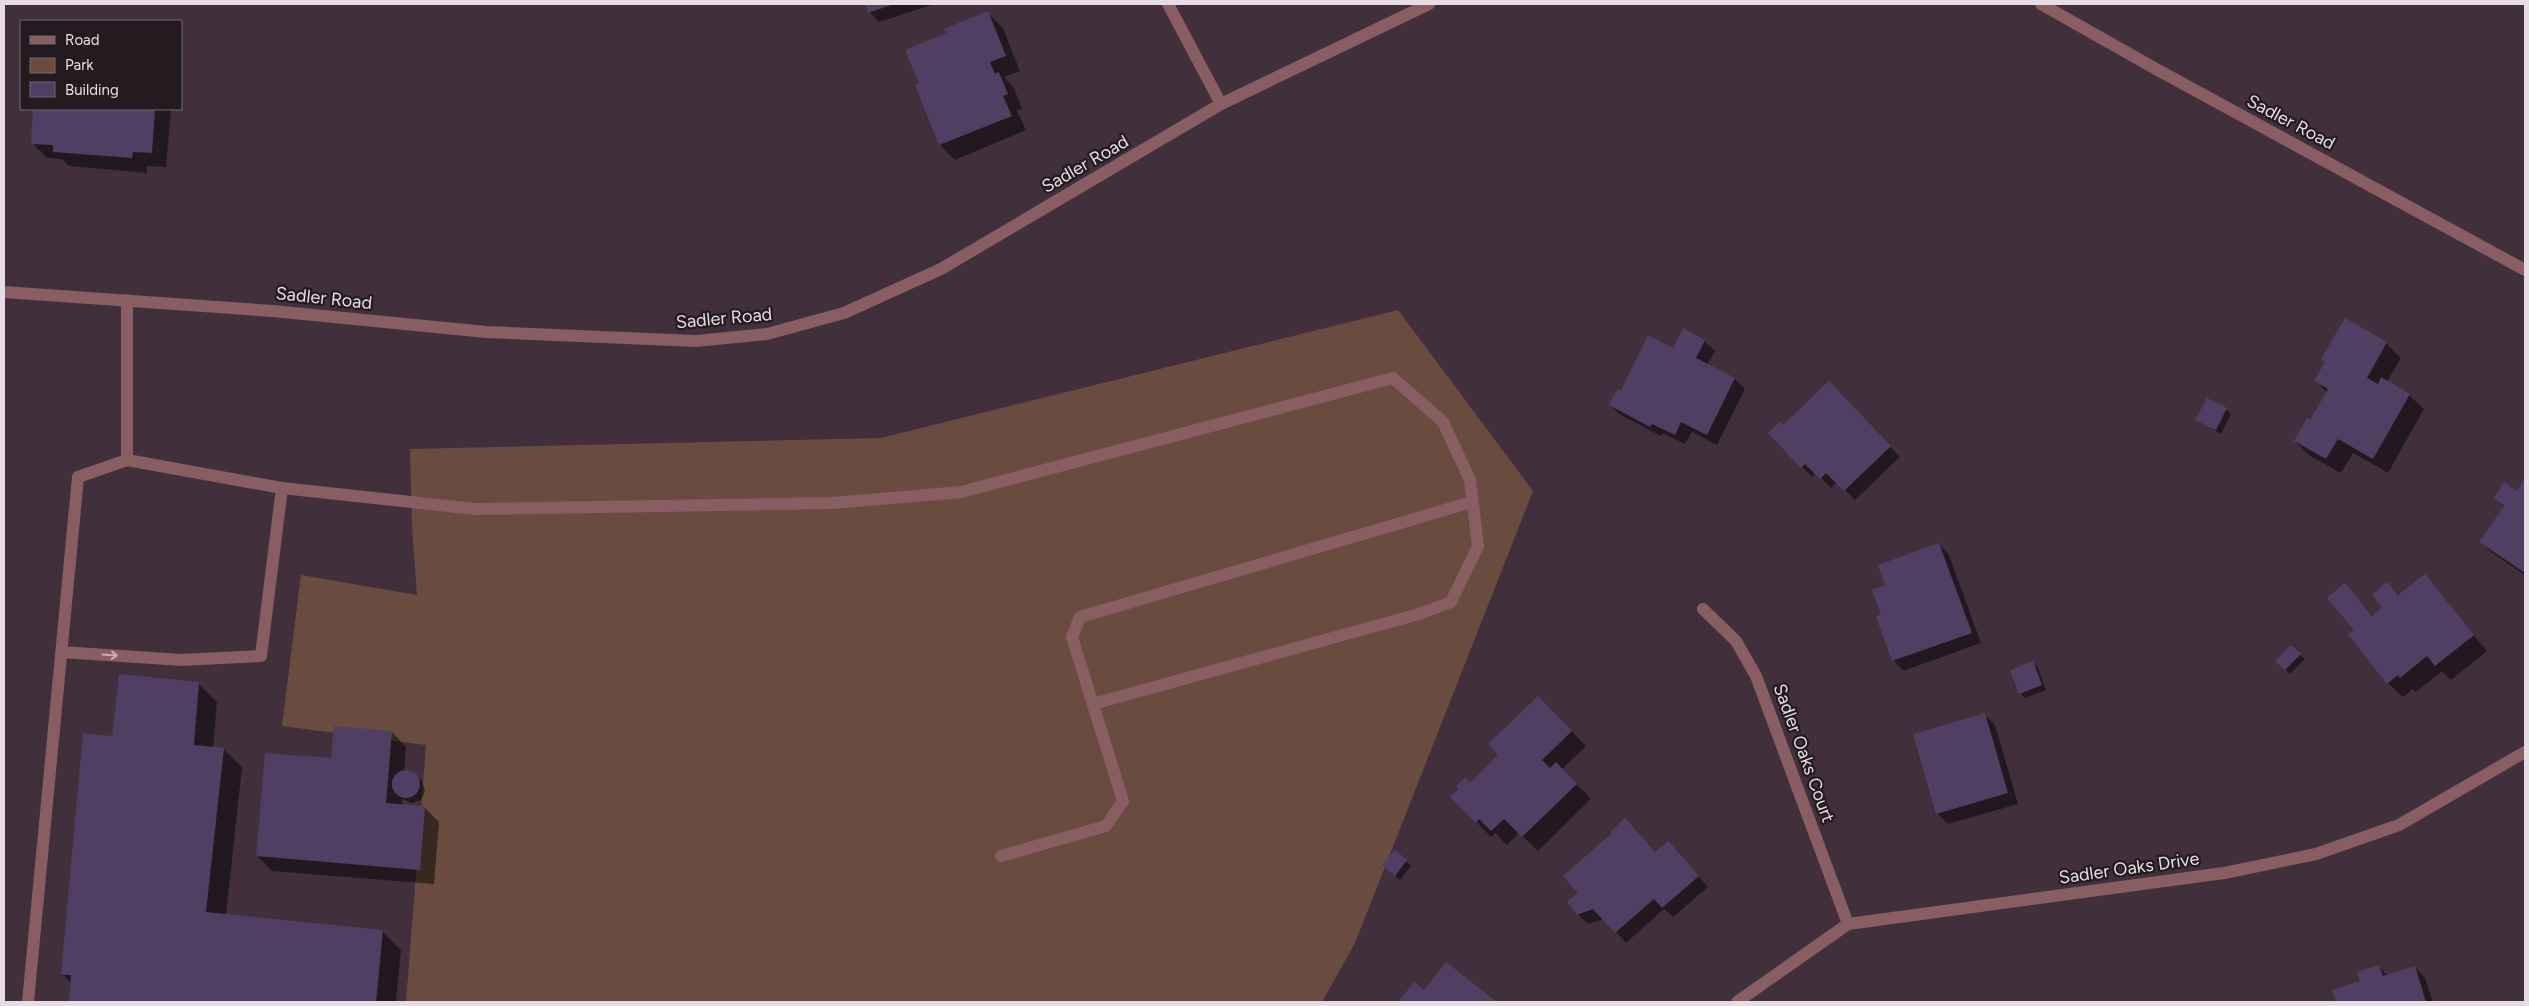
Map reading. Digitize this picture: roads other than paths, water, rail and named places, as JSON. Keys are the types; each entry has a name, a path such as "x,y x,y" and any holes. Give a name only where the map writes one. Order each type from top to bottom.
{"street":[{"path":"1168,4 1221,104"},
{"name":"Sadler Road","path":"4,292 273,310 495,332 696,341 767,334 844,313 941,269 1221,104 1430,4"},
{"name":"Sadler Road","path":"2041,4 2156,69 2525,270"},
{"path":"127,300 127,460"},
{"path":"28,1002 78,477 127,460 282,488 475,509 832,503 961,492 1393,378 1443,422 1470,480 1478,546 1451,602 1419,614 1093,704"},
{"path":"61,652 182,660 261,656 282,488"},
{"path":"1001,856 1106,826 1123,801 1072,637 1080,617 1472,502"},
{"name":"Sadler Oaks Court","path":"1702,609 1736,641 1756,676 1848,924"},
{"name":"Sadler Oaks Drive","path":"1738,1002 1848,924 2224,872 2316,854 2399,825 2525,752"}]}
